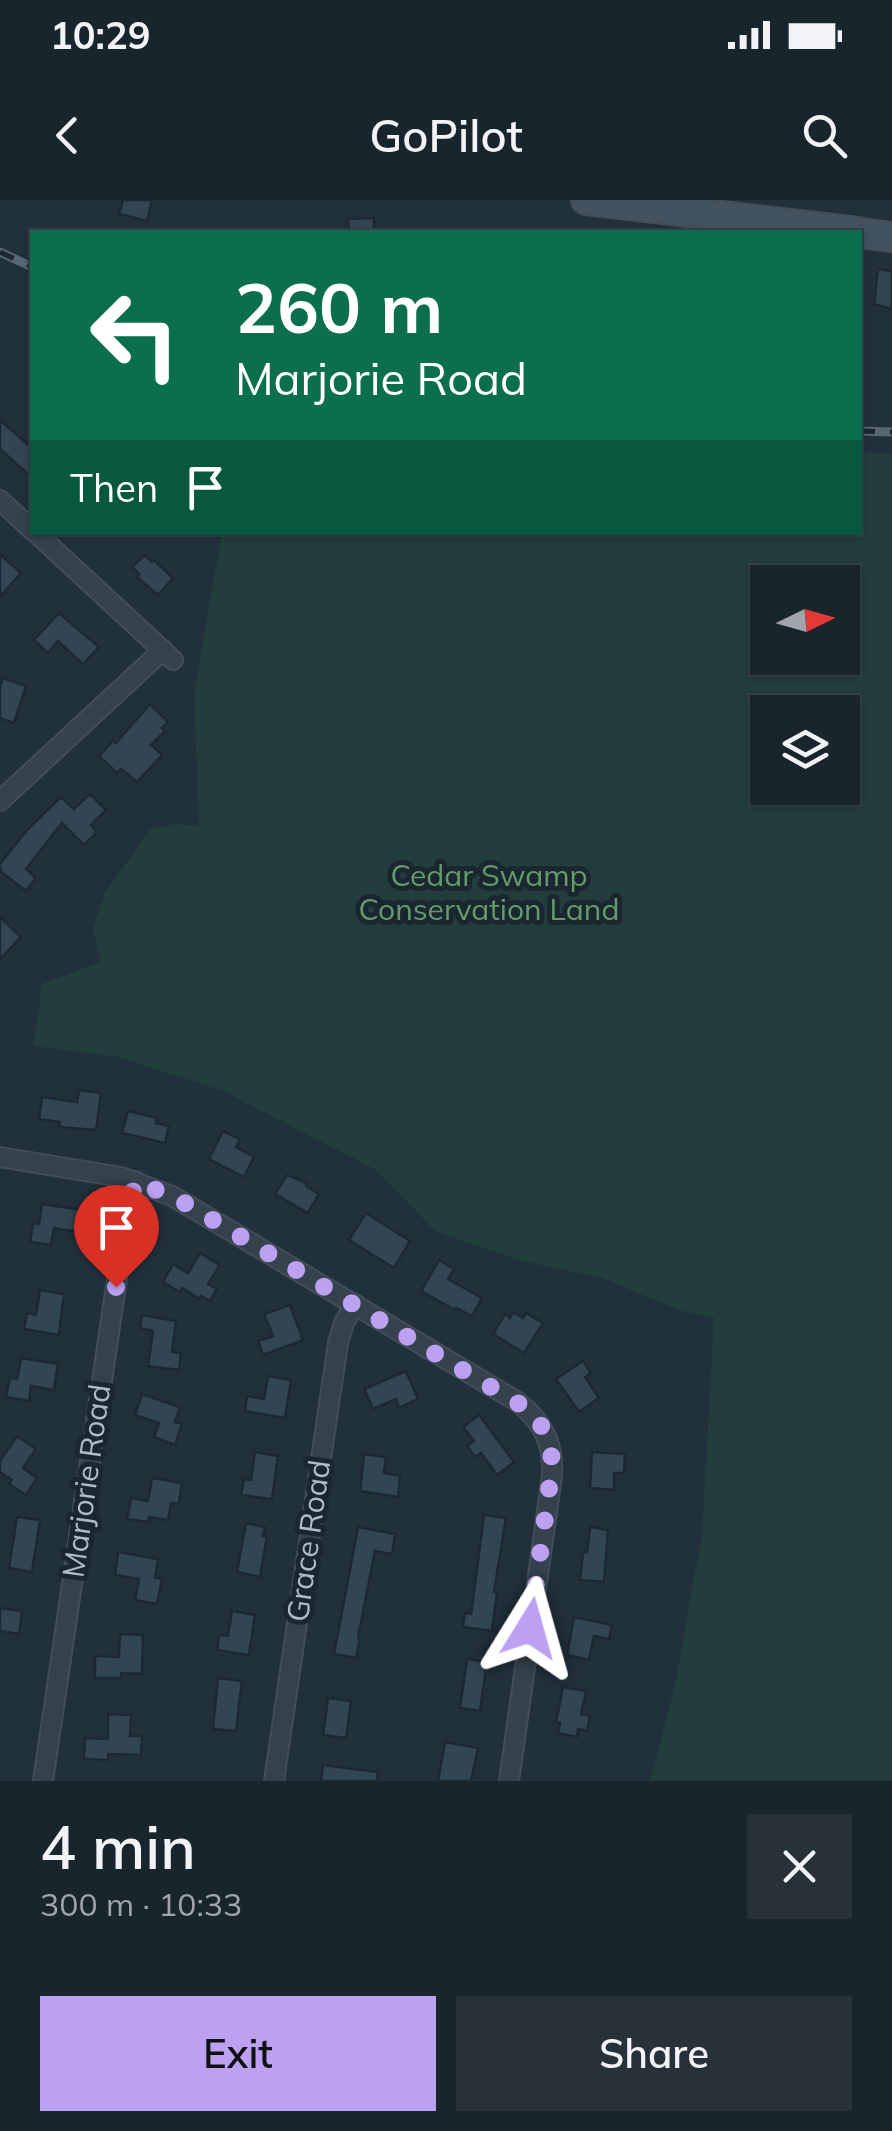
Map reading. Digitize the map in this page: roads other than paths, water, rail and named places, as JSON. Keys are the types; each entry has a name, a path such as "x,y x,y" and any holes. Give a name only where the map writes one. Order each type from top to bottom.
{"main road":[{"path":"586,200 834,230"},
{"path":"862,233 892,237"}],"street":[{"path":"0,500 30,527"},
{"path":"0,801 140,674 168,655 38,535"},
{"path":"0,1157 93,1171 136,1181 172,1196 534,1415 548,1439 552,1476 509,1781"},
{"name":"Marjorie Road","path":"43,1781 127,1212 136,1181"},
{"name":"Grace Road","path":"274,1781 338,1343 354,1304"}],"railway":[{"path":"0,252 30,266"},
{"path":"862,431 892,432"}],"park label":[{"name":"Cedar Swamp Conservation Land","path":"489,893"}]}
